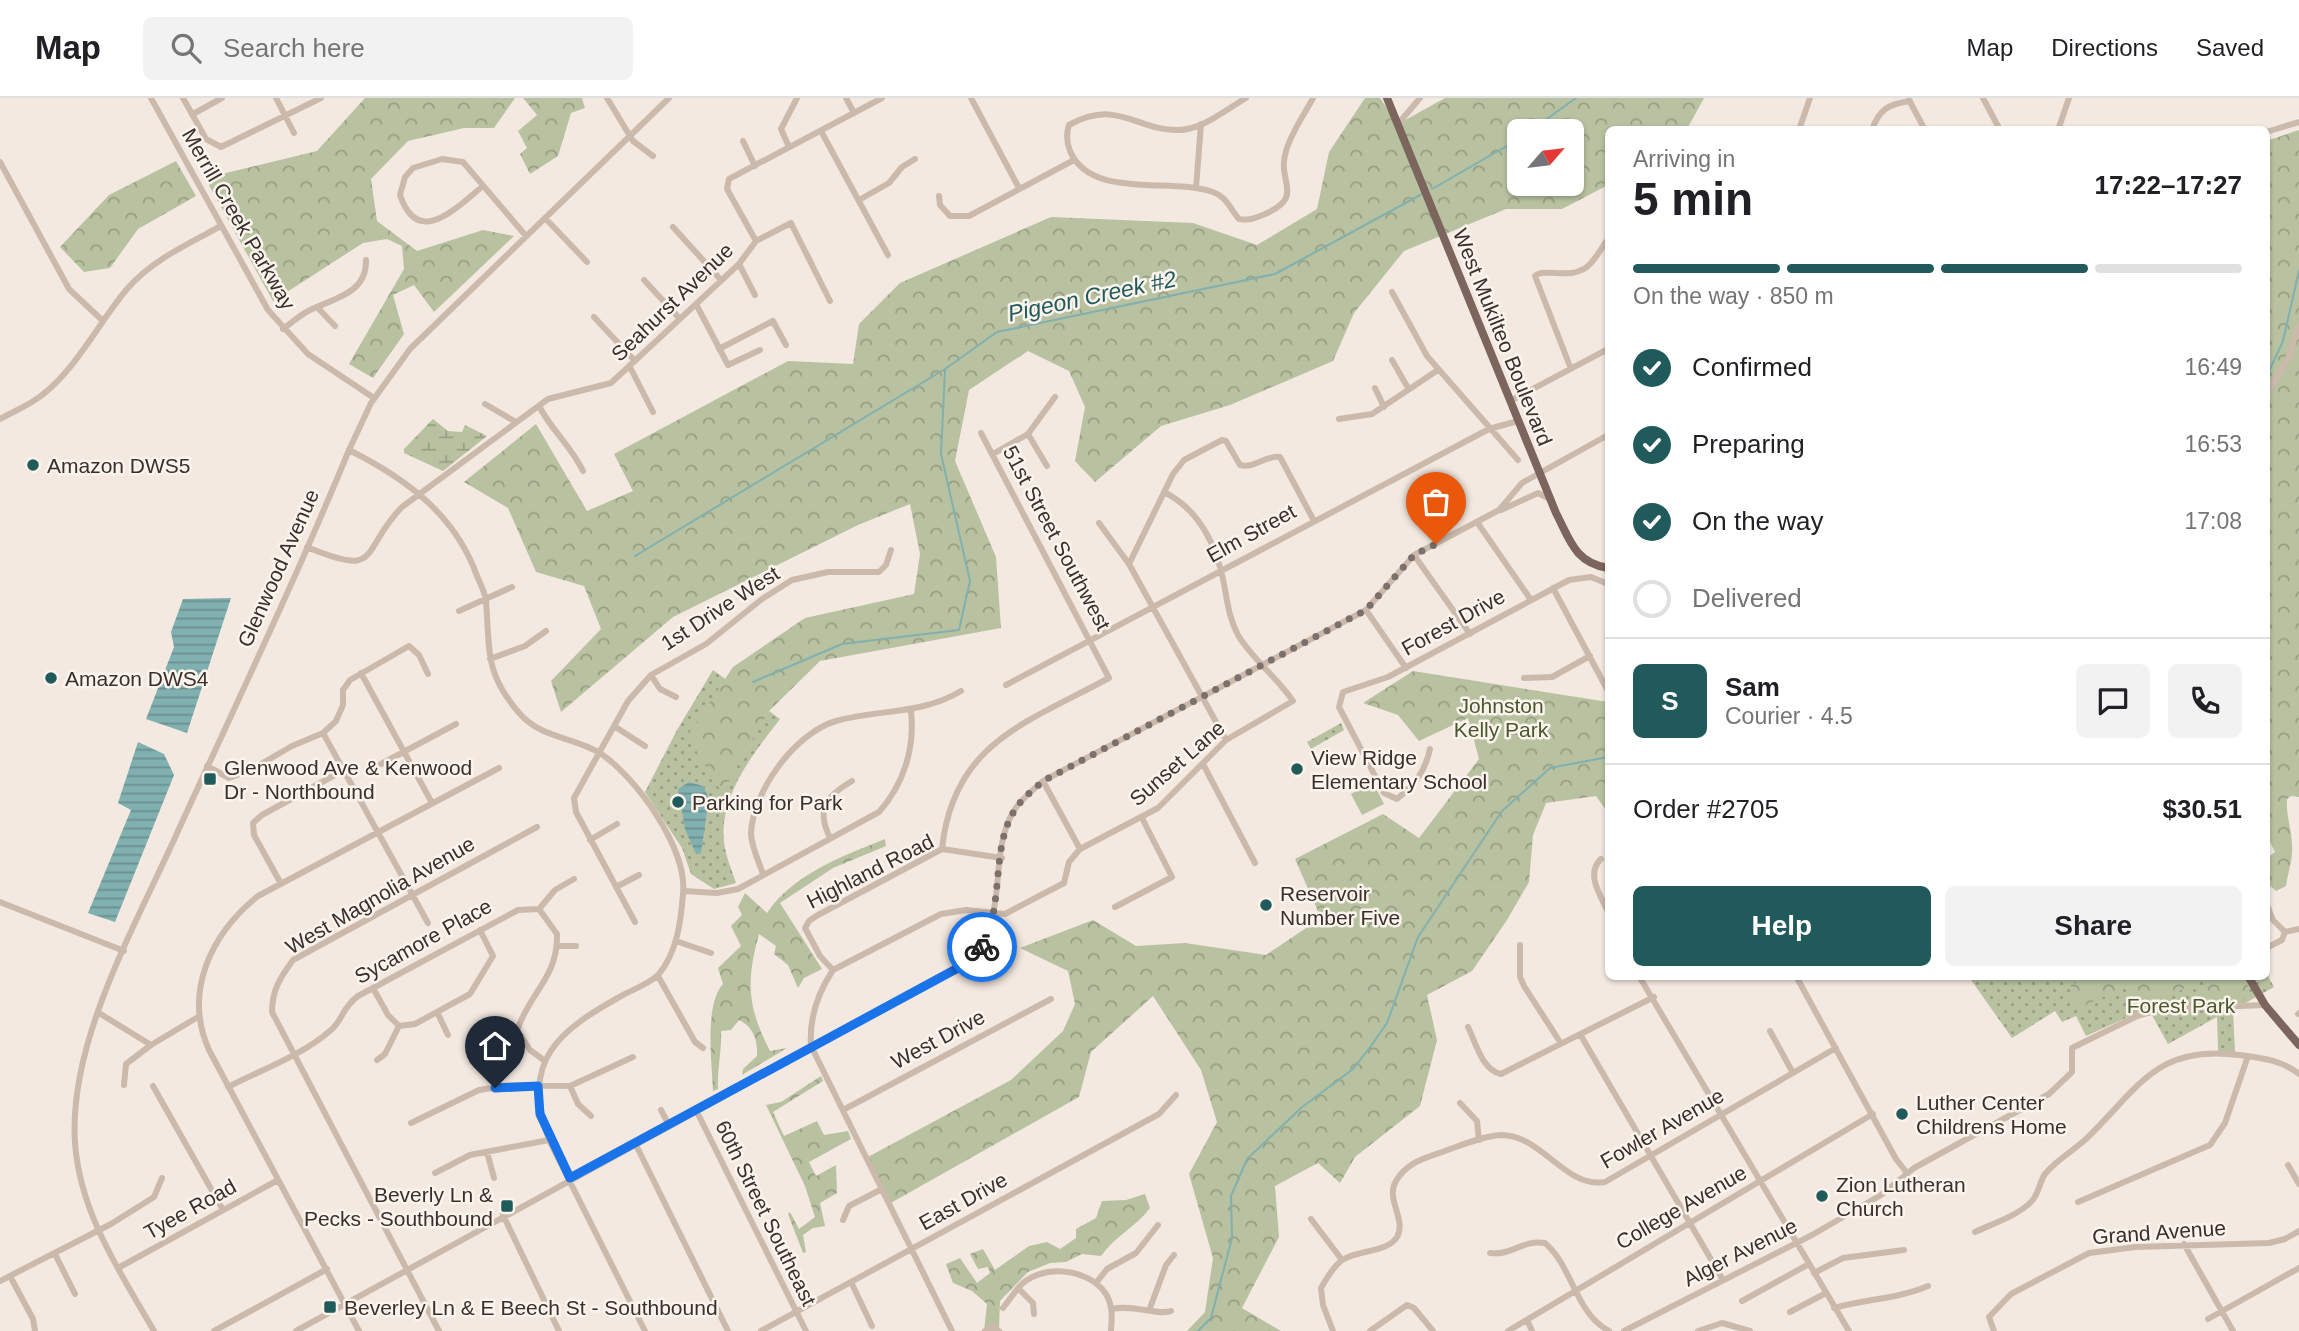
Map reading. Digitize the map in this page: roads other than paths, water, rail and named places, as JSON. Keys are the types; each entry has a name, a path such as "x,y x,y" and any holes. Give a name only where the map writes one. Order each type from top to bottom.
{"main road":[{"name":"West Mukilteo Boulevard","path":"1387,98 1550,499 1578,555 1593,566 1605,566"},
{"path":"2250,980 2265,1005 2299,1045"}],"street":[{"name":"Merrill Creek Parkway","path":"150,98 252,285 283,329 308,354 374,398"},
{"path":"183,98 211,143 221,147 287,117 321,98"},
{"path":"193,114 222,98"},
{"path":"276,98 294,133"},
{"path":"607,98 630,136 653,156"},
{"name":"Glenwood Avenue","path":"154,1331 98,1231 85,1198 75,1145 74,1121 80,1066 124,951 374,398 410,349 669,98"},
{"path":"789,148 781,129 797,98"},
{"path":"846,98 854,113"},
{"name":"Seahurst Avenue","path":"307,547 335,559 352,563 361,561 372,553 392,517 419,493 516,422 548,399 601,388 633,364 739,264 756,241 726,184 729,179 882,98"},
{"path":"971,98 1019,188"},
{"path":"1246,98 1201,124 1178,130 1129,116 1096,115 1069,125 1066,133 1074,160 1087,174 1099,179 1196,188 1225,199 1239,219 1248,221 1279,208 1289,192 1285,177 1286,151 1312,98"},
{"path":"1398,124 1420,98"},
{"path":"1800,126 1810,98"},
{"path":"1983,98 1998,126"},
{"path":"2059,126 2069,98"},
{"path":"1874,126 1879,113 1886,106 1909,100 1923,126"},
{"path":"2270,131 2299,122"},
{"path":"1196,188 1201,124"},
{"path":"821,131 888,256"},
{"path":"743,141 755,166"},
{"path":"483,186 439,219 420,221 406,210 400,195 405,177 413,168 443,159 463,162 526,236"},
{"path":"859,200 889,183 901,167 915,159"},
{"path":"939,196 944,212 958,218 968,216 1074,160"},
{"path":"0,162 69,289 103,321"},
{"path":"545,218 587,262"},
{"path":"756,241 790,223 830,301"},
{"path":"0,419 34,401 53,385 144,274 162,259 221,226"},
{"path":"673,228 721,280"},
{"path":"1571,369 1535,276 1542,272 1565,275 1586,268 1605,243"},
{"path":"283,329 357,288 366,272 366,260"},
{"path":"739,264 755,295"},
{"path":"644,280 680,320"},
{"path":"1392,292 1415,336 1438,370 1518,460"},
{"path":"696,304 728,365 760,350"},
{"path":"318,308 335,326"},
{"path":"594,317 633,364 653,412"},
{"path":"719,349 773,321 786,345"},
{"path":"2270,389 2287,361 2299,326"},
{"path":"1510,401 1605,351"},
{"path":"1392,360 1408,388"},
{"path":"1339,419 1364,416 1384,407 1408,388 1438,370"},
{"path":"1375,388 1384,407"},
{"path":"993,454 1028,434 1055,397"},
{"path":"485,404 516,422"},
{"path":"539,406 552,431 574,454 583,471"},
{"name":"Elm Street","path":"1006,685 1313,519 1489,429 1518,421"},
{"name":"51st Street Southwest","path":"942,849 948,810 971,766 1002,736 1109,678 981,433"},
{"path":"1028,434 1047,466"},
{"path":"1499,510 1520,485 1605,437"},
{"path":"1129,564 1173,474 1184,460 1222,440 1226,441 1240,465 1248,467 1278,457 1313,519"},
{"path":"349,450 387,469 419,493 458,535 471,558 486,598 485,628 496,681 522,716 538,729 598,752 626,777 672,839 681,860 684,891 676,941 658,976 566,1031 545,1062 538,1086 540,1114 549,1140 645,1331"},
{"path":"1164,492 1189,506 1213,547 1221,570 1231,622 1250,652 1264,665"},
{"path":"296,1331 409,1271 570,1178 969,962 987,938 1013,813 1023,798 1043,781 1366,610 1414,555 1499,510 1538,493 1550,499"},
{"path":"1099,523 1129,564 1226,740"},
{"path":"1477,523 1531,600"},
{"name":"1st Drive West","path":"635,922 576,813 574,798 598,752 639,686 651,675 705,643 762,598 792,580 828,572 878,572 886,565 891,550"},
{"path":"1414,555 1469,634"},
{"name":"Forest Drive","path":"1430,750 1426,768 1419,779 1397,799 1390,798 1384,793 1339,707 1343,692 1406,668 1553,587 1578,577 1591,577 1605,583"},
{"path":"458,611 512,587"},
{"path":"1553,587 1605,685"},
{"path":"1366,610 1406,668"},
{"path":"490,659 525,646 546,631"},
{"path":"207,766 229,778 249,771 292,746 323,733 336,721 343,705 343,690 361,673 409,646 419,655 428,674"},
{"path":"1524,678 1552,677 1590,656"},
{"name":"Sunset Lane","path":"1080,849 1158,808 1226,740 1293,701 1264,665"},
{"path":"361,673 432,803"},
{"path":"651,675 660,689 676,697"},
{"path":"763,874 751,835 758,801 796,747 833,722 911,711 946,700 961,691"},
{"path":"684,891 717,893 738,889 879,812 888,802 911,752 914,737 911,711"},
{"path":"381,764 456,724"},
{"path":"614,726 645,746"},
{"path":"323,733 428,923"},
{"path":"1203,764 1255,863"},
{"path":"359,1331 209,1050 198,1017 197,994 217,942 236,914 280,882 499,768"},
{"path":"280,882 254,835 253,823 262,815 344,770"},
{"path":"830,838 822,823 822,811 839,789 852,781"},
{"path":"951,1331 811,1046 812,1014 833,970 941,914 966,909 1005,914 1064,883 1069,862 1080,849 1043,781"},
{"path":"1115,907 1172,877 1142,818"},
{"path":"590,840 617,824"},
{"name":"West Magnolia Avenue","path":"439,1331 272,1012 272,996 278,980 293,960 537,827"},
{"name":"Highland Road","path":"833,970 807,937 805,928 809,921 942,849 1002,858"},
{"path":"1601,859 1594,868 1594,878 1605,905"},
{"path":"616,887 639,875"},
{"path":"518,1028 523,1013 554,967 557,934 539,909 555,890 574,879"},
{"path":"0,902 124,951"},
{"name":"Sycamore Place","path":"229,1087 294,1053 333,1028 345,1006 373,988 518,910 539,909"},
{"path":"2270,913 2273,920 2285,932"},
{"path":"2285,932 2299,929"},
{"path":"399,1026 415,1024 438,1014 470,994 493,956 480,930"},
{"path":"2270,946 2282,940 2285,932"},
{"path":"676,941 711,953"},
{"path":"1520,945 1520,977 1560,1042"},
{"path":"557,946 576,946"},
{"path":"658,976 695,1042 703,1048"},
{"path":"1642,980 1849,1331"},
{"path":"1798,980 1907,1173"},
{"path":"373,988 388,1015 399,1026"},
{"path":"1468,1027 1486,1065 1493,1072 1501,1074 1654,997"},
{"name":"West Drive","path":"843,1110 1051,999"},
{"name":"Alger Avenue","path":"1624,1331 1881,1195 1907,1173 2049,1094 2072,1072 2072,1048 2137,1016 2162,1009 2265,1005"},
{"path":"99,1013 151,1045"},
{"path":"438,1014 448,1035"},
{"path":"124,1085 126,1064 151,1045 198,1017"},
{"path":"377,1060 385,1054 399,1026"},
{"path":"1770,1031 1793,1073"},
{"path":"1580,1034 1723,1280"},
{"path":"522,1036 530,1050 545,1062"},
{"name":"Fowler Avenue","path":"1342,1260 1372,1248 1385,1247 1396,1240 1400,1230 1392,1197 1393,1184 1403,1170 1418,1160 1502,1135 1521,1139 1579,1178 1594,1184 1605,1182 1836,1048"},
{"path":"1975,1233 2029,1204 2037,1195 2046,1174 2085,1140 2140,1083 2169,1061 2196,1053 2248,1056 2284,1064 2299,1074"},
{"path":"2078,1202 2210,1145 2225,1123 2248,1056"},
{"path":"411,1123 479,1090 511,1085 570,1086 633,1057"},
{"path":"153,1086 223,1210"},
{"path":"570,1086 578,1104 591,1116"},
{"name":"East Drive","path":"761,1331 1159,1114 1176,1095"},
{"path":"1460,1103 1478,1121 1479,1140"},
{"path":"661,1110 669,1125"},
{"name":"60th Street Southeast","path":"696,1110 806,1331"},
{"name":"College Avenue","path":"1508,1331 1873,1114"},
{"path":"435,1173 470,1155 549,1140"},
{"path":"635,1143 728,1331"},
{"path":"487,1152 494,1178"},
{"path":"2288,1165 2299,1184"},
{"path":"0,1281 98,1231 154,1197 162,1178"},
{"name":"Tyee Road","path":"118,1268 278,1180"},
{"path":"842,1220 849,1206 882,1189"},
{"path":"503,1215 558,1329 547,1331"},
{"path":"1311,1219 1342,1260 1321,1288 1323,1305 1333,1331"},
{"path":"1096,1283 1107,1269 1136,1253 1158,1225"},
{"name":"Grand Avenue","path":"1994,1331 1989,1322 1993,1310 2011,1294 2080,1256 2114,1249 2184,1244 2269,1243 2299,1232"},
{"path":"1490,1253 1505,1255 1528,1244 1545,1243 1553,1251 1586,1310 1609,1331"},
{"path":"2184,1244 2233,1331"},
{"path":"1814,1273 1843,1258 1904,1250"},
{"path":"55,1254 75,1294"},
{"path":"1150,1308 1166,1265 1174,1255"},
{"path":"1742,1301 1809,1264"},
{"path":"2208,1320 2299,1268"},
{"path":"214,1331 327,1269"},
{"path":"1003,1308 1018,1288 1030,1278 1058,1270 1096,1283 1112,1309 1111,1331"},
{"path":"10,1276 33,1319 35,1331"},
{"path":"851,1282 872,1326"},
{"path":"1834,1308 1865,1300 1902,1297 1928,1286"},
{"path":"1018,1288 1032,1304 1034,1314"},
{"path":"1790,1312 1826,1293"},
{"path":"1370,1331 1407,1305 1414,1308 1433,1331"},
{"path":"1112,1309 1150,1308 1165,1313 1171,1311"},
{"path":"1527,1320 1532,1331"},
{"path":"1698,1331 1722,1323 1749,1331"},
{"path":"985,1331 993,1327 999,1331"}],"water":[{"path":"231,598 187,733 146,719 174,647 171,632 183,599"},
{"path":"138,742 164,754 174,775 115,922 88,913 131,810 118,803"},
{"path":"689,782 703,786 709,798 701,853 696,854 685,829 678,789"}],"waterway":[{"name":"Pigeon Creek #2","path":"1547,119 1576,98"},
{"name":"Pigeon Creek #2","path":"1432,189 1507,146"},
{"name":"Pigeon Creek #2","path":"635,556 945,369 997,332 1275,274 1422,194"},
{"path":"2270,369 2283,341 2299,271"},
{"name":"Pigeon Creek #2","path":"753,682 842,644 959,630 970,581 941,454 945,370"},
{"path":"1198,1331 1211,1318 1232,1238 1231,1196 1247,1159 1301,1108 1353,1069 1371,1046 1387,1023 1418,937 1502,811 1550,768 1605,758"}],"place":[{"name":"Amazon DWS5","path":"33,465"},
{"name":"Amazon DWS4","path":"51,678"},
{"name":"View Ridge Elementary School","path":"1297,769"},
{"name":"Glenwood Ave & Kenwood Dr - Northbound","path":"210,779"},
{"name":"Parking for Park","path":"678,802"},
{"name":"Reservoir Number Five","path":"1266,905"},
{"name":"Luther Center Childrens Home","path":"1902,1114"},
{"name":"Zion Lutheran Church","path":"1822,1196"},
{"name":"Beverly Ln & Pecks - Southbound","path":"507,1206"},
{"name":"Beverley Ln & E Beech St - Southbound","path":"330,1307"}],"park label":[{"name":"Johnston Kelly Park","path":"1501,717"},
{"name":"Forest Park","path":"2181,1005"}]}
